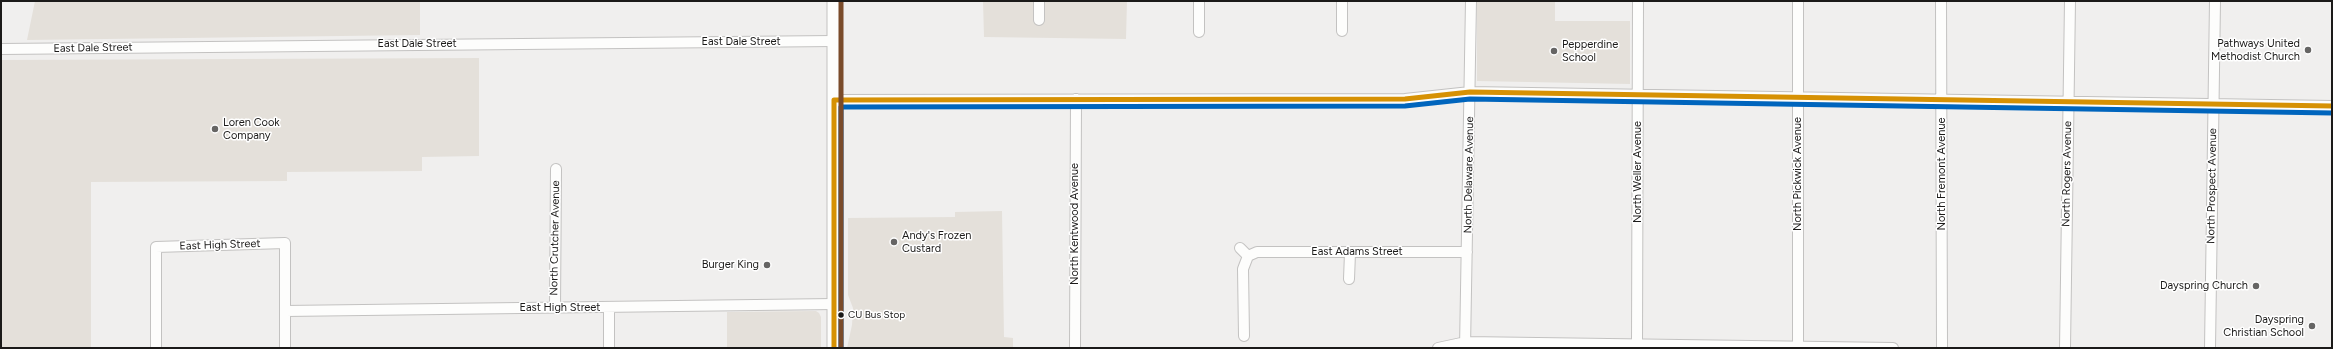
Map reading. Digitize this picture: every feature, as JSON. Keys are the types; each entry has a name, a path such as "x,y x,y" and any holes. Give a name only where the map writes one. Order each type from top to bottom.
{"main road":[{"path":"834,1 834,348"}],"street":[{"path":"1039,1 1039,20"},
{"path":"1199,1 1199,32"},
{"path":"1342,1 1342,31"},
{"name":"North Delaware Avenue","path":"1466,345 1471,1"},
{"name":"North Weller Avenue","path":"1637,343 1638,1"},
{"name":"North Pickwick Avenue","path":"1795,347 1798,1"},
{"name":"North Fremont Avenue","path":"1941,1 1942,348"},
{"name":"North Rogers Avenue","path":"2064,348 2070,1"},
{"name":"North Prospect Avenue","path":"2210,348 2215,1"},
{"name":"East Dale Street","path":"1,49 834,41"},
{"path":"834,100 1405,99 1470,92 2332,106"},
{"name":"North Kentwood Avenue","path":"1075,348 1076,99"},
{"name":"North Crutcher Avenue","path":"555,308 556,169"},
{"name":"East High Street","path":"156,348 156,247 285,243 285,311 834,304"},
{"path":"1240,248 1248,256 1243,269 1244,336"},
{"name":"East Adams Street","path":"1248,256 1257,252 1467,252"},
{"path":"1349,279 1350,253"},
{"path":"609,308 609,348"},
{"path":"285,311 285,348"},
{"path":"1438,348 1466,345 1597,346 1637,343 1892,348"}],"shaded area":[{"path":"35,1 420,1 420,35 27,40"},
{"path":"983,1 1127,1 1126,39 984,37"},
{"name":"Pepperdine School","path":"1477,1 1555,1 1555,21 1630,21 1630,84 1477,81"},
{"path":"479,58 479,156 422,157 422,171 287,172 287,181 91,182 91,348 1,348 1,60"},
{"path":"1002,211 1004,337 1013,338 1013,348 847,348 852,325 853,308 848,295 848,218 955,217 955,212"},
{"path":"816,311 821,317 821,348 727,348 727,312"}],"transit line":[{"path":"841,1 841,348"},
{"path":"834,348 834,100 1405,99 1470,92 2332,106"},
{"path":"841,348 841,107 1405,106 1470,99 2332,113"}],"place":[{"name":"Pathways United Methodist Church","path":"2308,50"},
{"name":"Pepperdine School","path":"1554,51"},
{"name":"Loren Cook Company","path":"215,129"},
{"name":"Andy's Frozen Custard","path":"894,242"},
{"name":"Burger King","path":"767,265"},
{"name":"Dayspring Church","path":"2256,286"},
{"name":"CU Bus Stop","path":"841,315"},
{"name":"Dayspring Christian School","path":"2312,326"}]}
